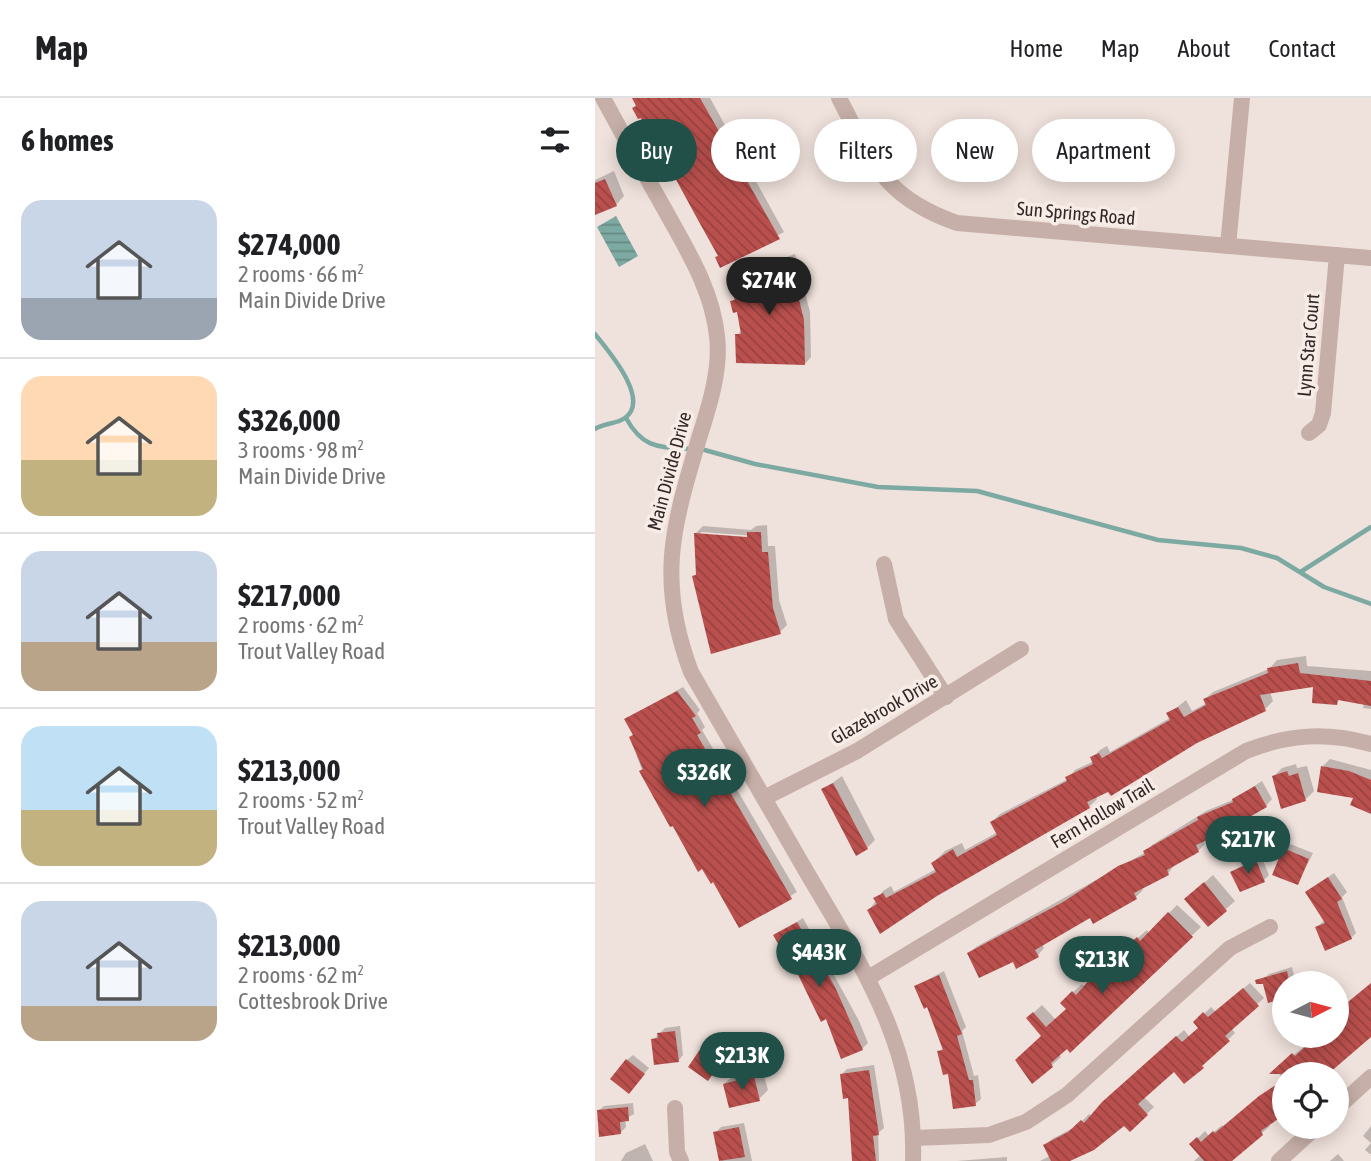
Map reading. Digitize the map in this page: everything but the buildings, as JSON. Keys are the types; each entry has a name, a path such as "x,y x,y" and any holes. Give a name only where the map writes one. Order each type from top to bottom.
{"street":[{"name":"Main Divide Drive","path":"603,98 698,270 712,309 717,338 716,371 706,417 677,511 670,586 680,642 691,672 885,1011 906,1074 914,1138 913,1161"},
{"name":"Sun Springs Road","path":"840,98 873,164 884,178 898,192 934,215 957,223 1371,258"},
{"path":"1228,246 1242,98"},
{"name":"Lynn Star Court","path":"1309,433 1319,425 1323,414 1337,255"},
{"path":"884,564 896,619 946,697"},
{"name":"Glazebrook Drive","path":"764,798 856,751 1021,649"},
{"name":"Fern Hollow Trail","path":"868,978 1245,751 1274,739 1305,734 1343,736 1371,744"},
{"path":"914,1138 989,1135 1026,1122 1067,1095 1230,948 1270,927"},
{"path":"1349,1097 1371,1077"},
{"path":"675,1108 677,1152 681,1161"},
{"path":"1279,1161 1303,1139"}],"water":[{"path":"616,216 638,256 619,267 597,227"}],"waterway":[{"path":"595,334 625,375 633,399 632,410 625,418 595,429"},
{"path":"626,418 646,441 670,448 692,449"},
{"path":"701,449 755,464 878,487 977,491 1158,540 1241,548 1277,558 1324,587 1371,604"},
{"path":"1302,571 1371,527"}]}
